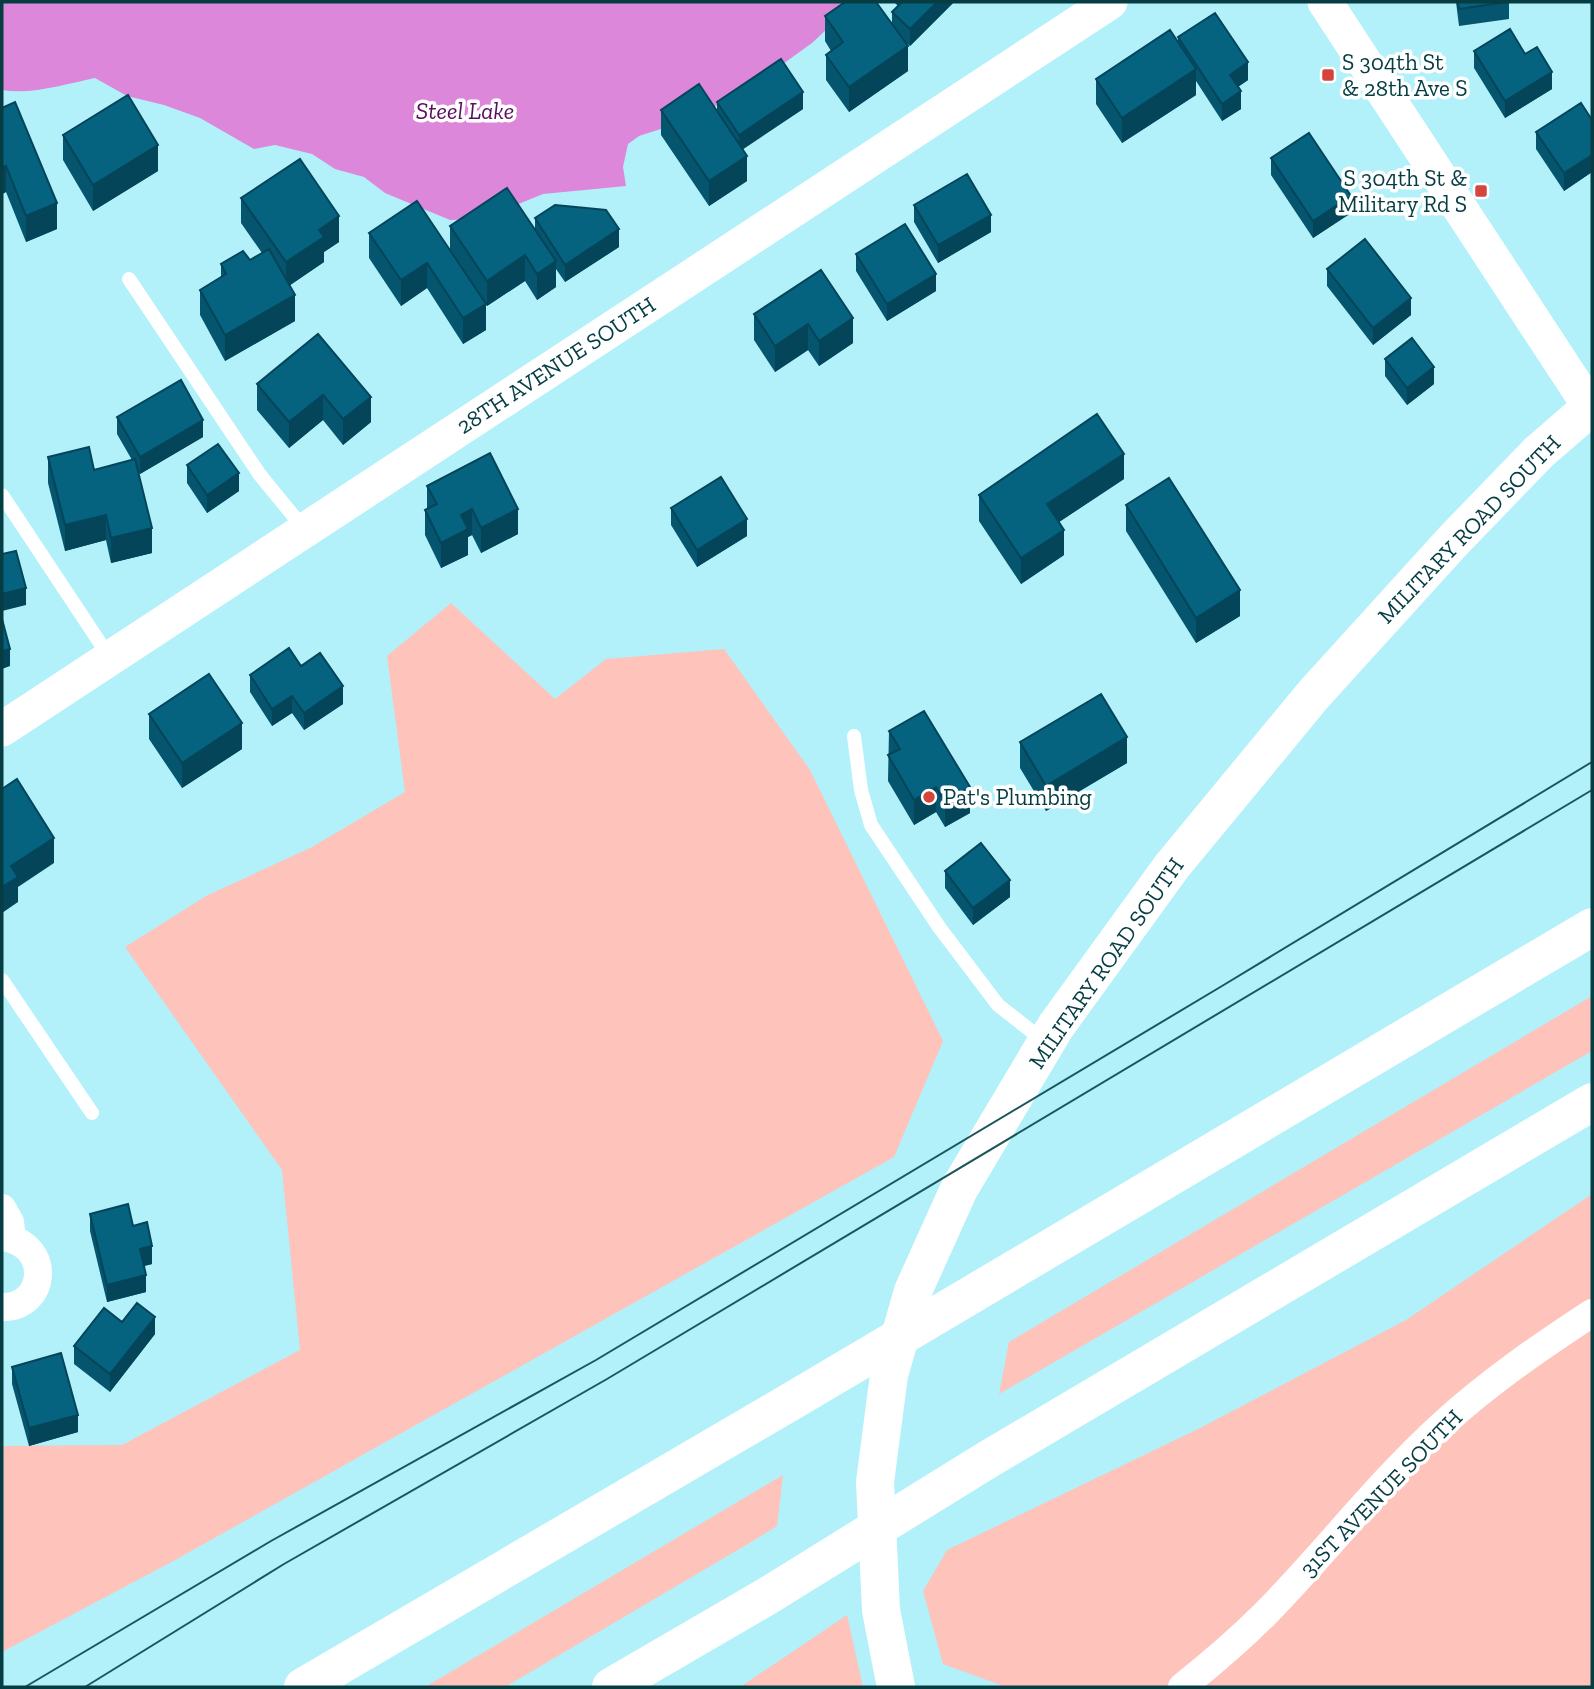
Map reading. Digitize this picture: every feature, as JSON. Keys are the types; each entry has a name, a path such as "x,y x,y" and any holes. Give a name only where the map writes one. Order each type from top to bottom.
{"main road":[{"name":"MILITARY ROAD SOUTH","path":"897,1687 881,1610 875,1482 889,1375 913,1291 959,1189 1056,1026 1172,866 1314,694 1539,452 1592,408"},
{"path":"303,1687 1592,927"},
{"path":"611,1687 764,1598 987,1460 1592,1102"}],"street":[{"name":"28TH AVENUE SOUTH","path":"2,729 1110,2"},
{"path":"1325,2 1592,408"},
{"path":"2,1208 10,1222 7,1238 23,1244 32,1252 38,1275 36,1286 29,1296 20,1303 2,1307"},
{"name":"31ST AVENUE SOUTH","path":"1182,1687 1265,1614 1442,1424 1535,1350 1592,1313"}],"lane":[{"path":"129,279 260,475 305,530"},
{"path":"2,495 110,658"},
{"path":"854,736 861,790 871,825 939,927 998,1005 1046,1043"},
{"path":"2,980 92,1113"}],"shaded area":[{"path":"451,603 555,699 606,659 724,649 810,770 943,1041 894,1157 177,1559 2,1652 2,1446 122,1445 300,1350 282,1170 125,947 206,896 312,847 405,792 387,656"},
{"path":"1592,996 1592,1051 999,1394 1009,1342"},
{"path":"1592,1194 1592,1687 1006,1687 943,1664 923,1591 947,1550 1198,1429 1406,1320"},
{"path":"783,1475 777,1526 758,1538 505,1687 425,1687"},
{"path":"847,1615 863,1687 740,1687"}],"water":[{"name":"Steel Lake","path":"2,2 856,2 812,43 726,105 702,107 667,127 639,136 628,144 623,167 626,186 543,194 482,219 450,220 385,193 364,177 335,169 312,154 275,145 254,149 200,118 127,96 95,78 37,90 2,90"}],"building":[{"path":"845,2 876,2 908,46 849,87 826,55 843,42 825,16"},
{"path":"902,2 937,2 910,29 892,12"},
{"path":"1458,2 1506,2 1459,9"},
{"path":"1215,13 1248,62 1230,75 1241,91 1222,104 1178,37"},
{"path":"1510,29 1525,54 1537,47 1552,72 1505,101 1474,51"},
{"path":"1170,30 1196,69 1122,118 1096,79"},
{"path":"781,59 803,92 739,135 717,102"},
{"path":"699,84 747,156 709,181 661,110"},
{"path":"128,95 158,145 93,185 63,135"},
{"path":"15,102 57,203 26,216 6,166 2,168 2,108"},
{"path":"1581,103 1592,120 1592,155 1564,173 1536,132"},
{"path":"1309,133 1351,196 1313,221 1271,158"},
{"path":"300,159 339,216 319,230 324,237 286,262 241,198"},
{"path":"967,174 991,215 938,245 914,205"},
{"path":"507,188 556,261 537,274 525,255 487,281 450,226"},
{"path":"417,201 486,304 463,318 427,263 401,280 369,233"},
{"path":"555,205 606,210 619,229 565,265 535,218"},
{"path":"905,224 936,274 887,304 856,254"},
{"path":"1365,239 1411,298 1373,328 1327,269"},
{"path":"269,249 295,295 225,335 200,290 226,274 221,264 243,251 250,260"},
{"path":"821,270 853,318 819,341 808,324 775,346 754,314"},
{"path":"318,334 371,397 343,419 323,395 289,422 257,384"},
{"path":"1412,338 1434,367 1407,388 1385,359"},
{"path":"181,380 203,420 140,457 117,417"},
{"path":"1097,414 1124,454 1047,504 1064,530 1021,558 979,495"},
{"path":"218,444 239,473 207,495 187,465"},
{"path":"89,447 94,470 135,459 152,528 111,538 106,515 65,525 48,457"},
{"path":"490,453 518,509 481,528 472,509 461,515 468,529 441,543 425,510 437,504 427,486"},
{"path":"721,477 747,519 697,550 671,508"},
{"path":"1169,478 1240,590 1196,618 1126,505"},
{"path":"16,551 26,588 2,594 2,554"},
{"path":"2,619 10,649 2,651"},
{"path":"289,648 301,666 320,653 343,686 304,713 292,696 272,709 250,675"},
{"path":"209,674 242,723 182,763 149,714"},
{"path":"1101,694 1127,737 1046,786 1020,742"},
{"path":"924,711 970,787 945,802 936,787 914,800 888,755 900,749 889,731"},
{"path":"17,779 54,838 11,866 18,877 2,887 2,789"},
{"path":"981,843 1010,880 973,908 945,871"},
{"path":"128,1204 133,1226 147,1222 152,1246 140,1249 146,1275 107,1285 90,1214"},
{"path":"137,1303 155,1317 110,1374 74,1346 104,1308 122,1322"},
{"path":"61,1353 78,1415 29,1428 12,1367"}],"tram line":[{"path":"25,1687 271,1541 596,1360 1592,762"},
{"path":"85,1687 284,1564 607,1379 1592,790"}],"place":[{"name":"S 304th St & 28th Ave S","path":"1328,75"},
{"name":"S 304th St & Military Rd S","path":"1481,191"},
{"name":"Pat's Plumbing","path":"929,797"}]}
